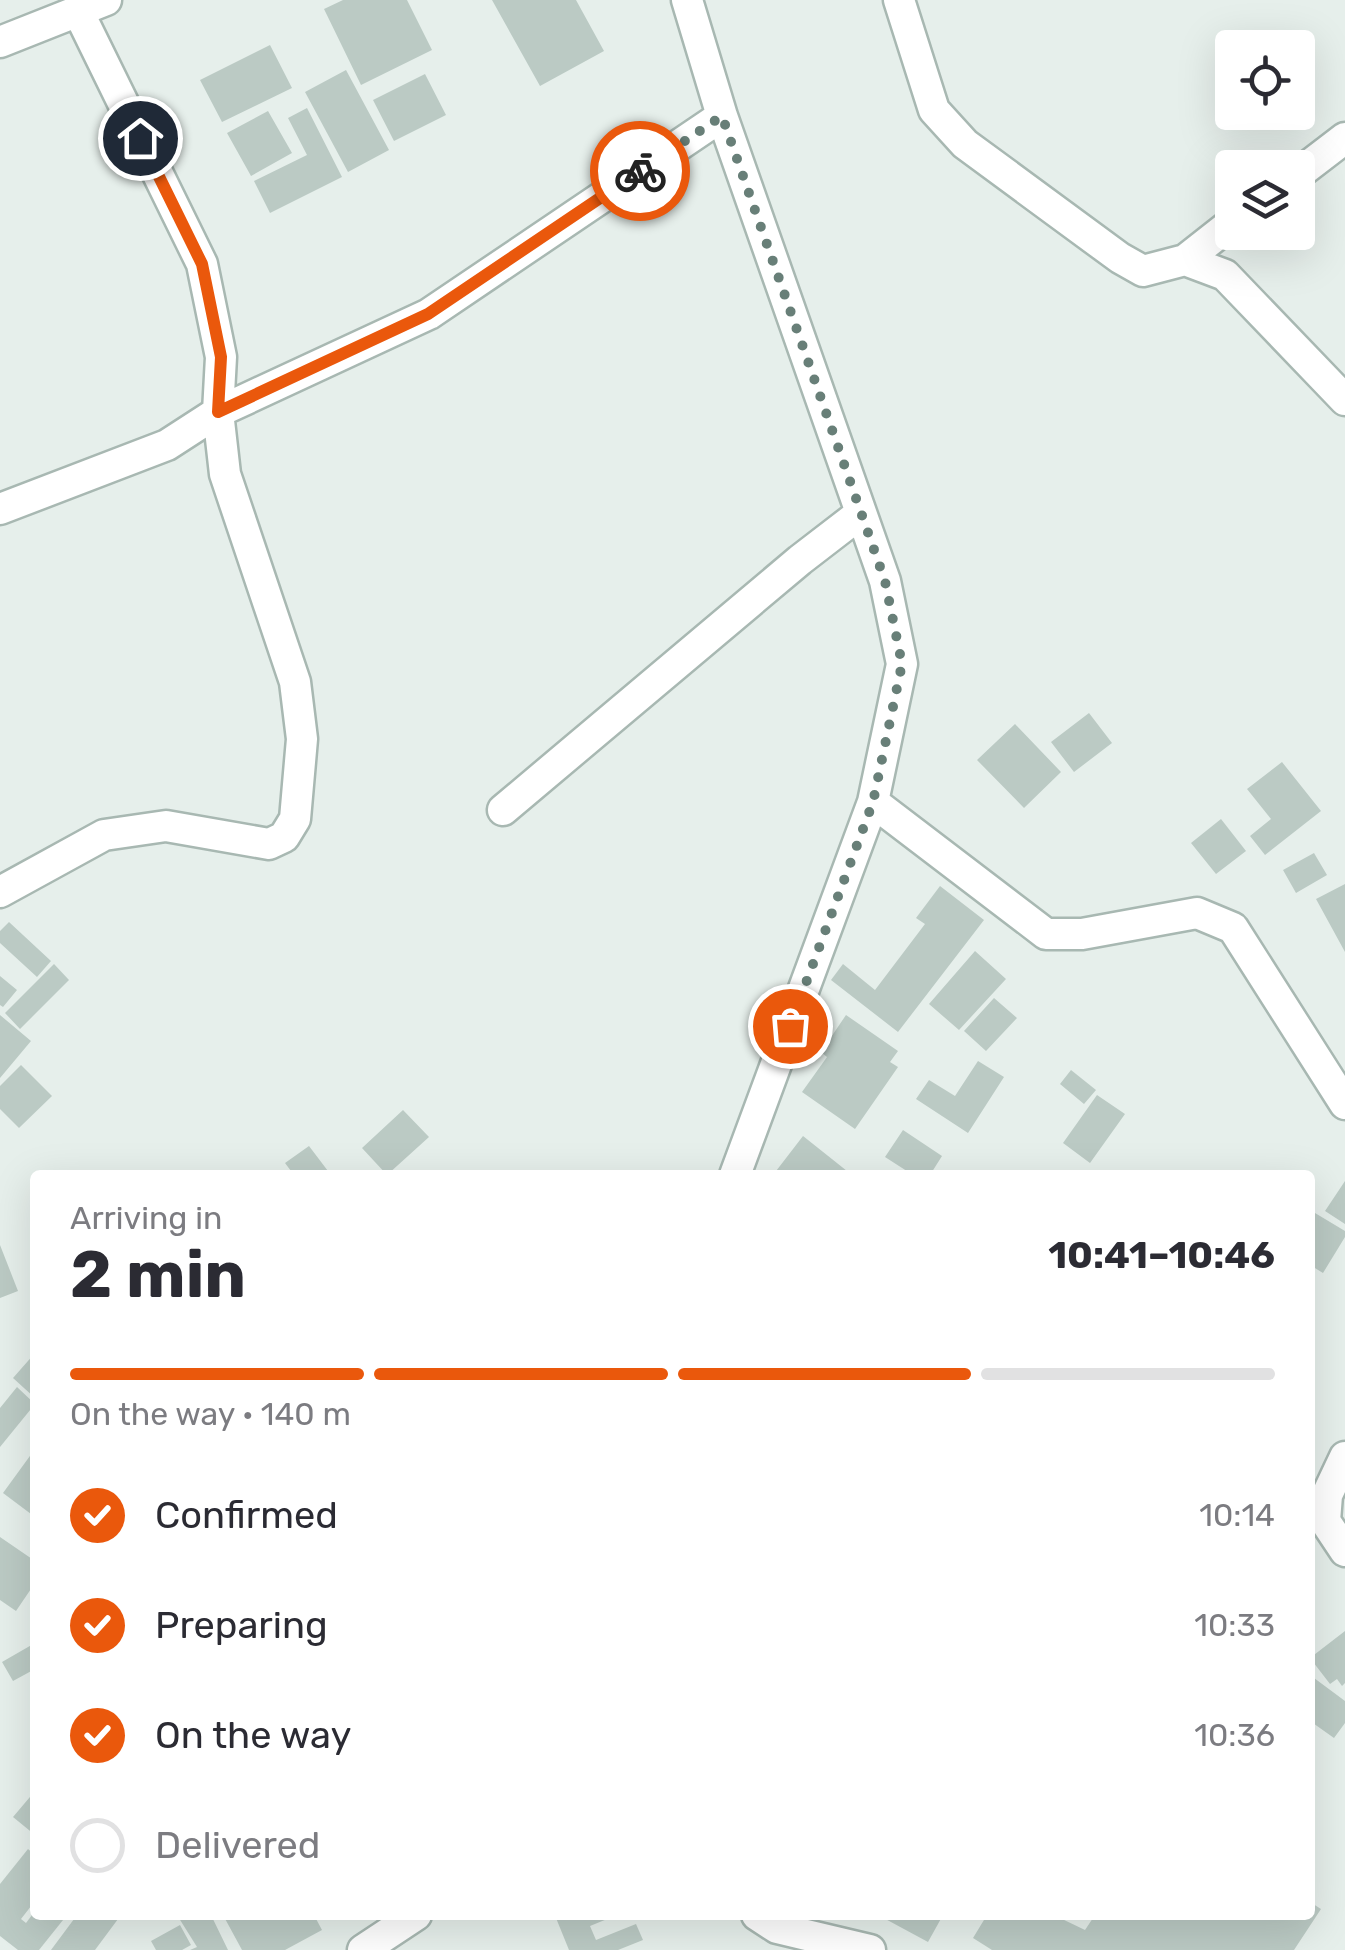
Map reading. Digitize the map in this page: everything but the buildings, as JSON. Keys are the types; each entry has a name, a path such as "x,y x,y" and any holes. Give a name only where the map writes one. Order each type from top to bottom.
{"street":[{"path":"687,0 722,116 885,581 902,664 873,802 737,1170"},
{"path":"899,0 934,110 965,144 1143,271 1185,260 1215,237"},
{"path":"0,42 92,6 202,264 221,357 218,412 226,474 296,682 302,740 295,818 284,837 269,844 166,826 104,835 0,892"},
{"path":"0,509 166,444 218,412 428,314 722,116"},
{"path":"1315,161 1345,138"},
{"path":"1185,260 1225,274 1345,400"},
{"path":"503,810 861,513"},
{"path":"873,802 1046,934 1082,934 1196,913 1233,928 1345,1104"},
{"path":"1345,1458 1326,1495 1326,1521 1345,1552"},
{"path":"363,1950 408,1920"},
{"path":"765,1920 778,1928 870,1950"}],"way so far":[{"path":"640,171 722,116 885,581 902,664 873,802 790,1026"}],"route":[{"path":"140,138 202,264 221,357 218,412 428,314 640,171"}]}
